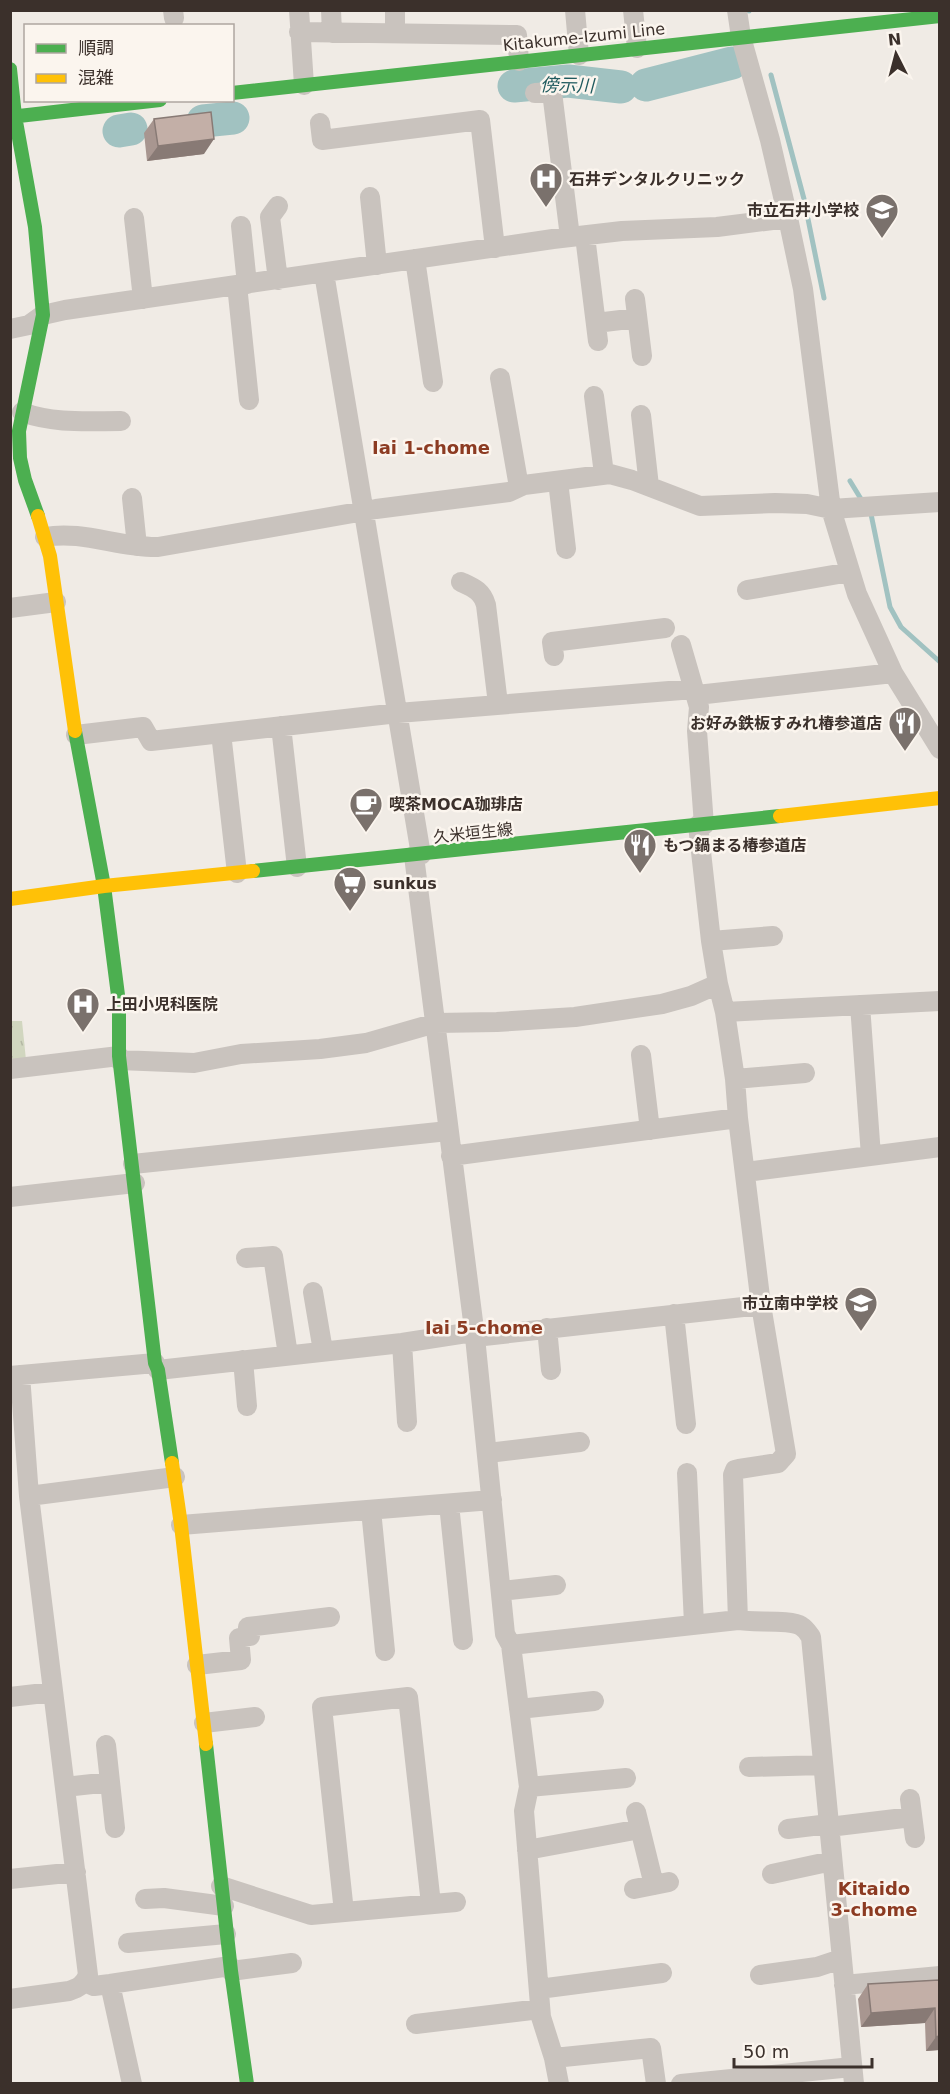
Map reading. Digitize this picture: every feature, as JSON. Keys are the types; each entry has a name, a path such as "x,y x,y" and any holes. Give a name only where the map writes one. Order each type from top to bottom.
{"street":[{"path":"299,10 304,85"},
{"path":"332,10 332,33"},
{"path":"395,10 395,34"},
{"path":"574,10 579,55"},
{"path":"633,10 637,48"},
{"path":"737,10 741,37 770,140 803,289 831,509 857,594 892,673 939,749"},
{"name":"Kitakume-Izumi Line","path":"234,93 933,14"},
{"path":"299,32 517,35 519,61"},
{"path":"10,69 15,144 35,227 43,315 22,412 16,470 45,537 76,735 104,886 119,1003 119,1058 156,1366 181,1525 230,1968 247,2084"},
{"path":"535,93 552,92 597,332 636,308 642,356"},
{"path":"13,117 143,102"},
{"path":"320,123 322,140 408,122 480,120 495,248"},
{"path":"370,197 377,265"},
{"path":"278,206 270,217 278,280"},
{"path":"134,218 143,299"},
{"path":"10,328 29,325 43,315 65,310 415,259 622,231 717,227 788,218"},
{"path":"241,226 249,400"},
{"path":"415,259 434,382"},
{"path":"324,273 398,712 418,856 448,1131 488,1453 505,1634 511,1645 529,1787 524,1811 541,2017 554,2058 559,2084"},
{"path":"500,378 519,487"},
{"path":"594,396 604,474"},
{"path":"22,412 51,420 95,413 121,421"},
{"path":"642,415 650,486"},
{"path":"45,537 63,534 137,546 158,547 252,529 508,492 519,487 604,474 617,475 650,486 700,506 775,503 807,504 831,509 939,502"},
{"path":"558,481 566,549"},
{"path":"132,498 137,546"},
{"path":"747,590 850,572"},
{"path":"461,582 479,591 486,605 498,704"},
{"path":"10,608 56,602"},
{"path":"554,656 552,642 664,621 690,691 699,707 697,731 701,825 711,941 735,1079 761,1305 786,1454 778,1463 739,1469 733,1474 738,1620"},
{"path":"681,645 690,691"},
{"path":"76,735 143,727 151,741 398,712 690,691 892,673"},
{"path":"280,726 297,867"},
{"path":"221,733 237,873"},
{"name":"久米垣生線","path":"10,899 104,886 418,856 939,798"},
{"path":"711,941 773,936"},
{"path":"10,1069 119,1058 194,1063 242,1054 320,1049 366,1042 436,1023 574,1017 662,1004 691,996 718,984"},
{"path":"725,1012 939,1001"},
{"path":"860,1005 871,1156"},
{"path":"640,1055 650,1130"},
{"path":"735,1079 805,1072"},
{"path":"451,1156 738,1118"},
{"path":"10,1197 134,1174 448,1131"},
{"path":"746,1172 939,1147"},
{"path":"246,1258 273,1256 288,1355"},
{"path":"313,1292 322,1351"},
{"path":"10,1999 78,1988 85,1982 88,1966 53,1692 22,1484 16,1375 243,1360 761,1305"},
{"path":"675,1314 686,1424"},
{"path":"547,1328 551,1370"},
{"path":"402,1342 407,1422"},
{"path":"243,1360 247,1406"},
{"path":"488,1453 580,1442"},
{"path":"687,1473 694,1624"},
{"path":"22,1484 175,1477"},
{"path":"181,1525 492,1500"},
{"path":"449,1504 463,1640"},
{"path":"371,1510 384,1651"},
{"path":"501,1591 556,1585"},
{"path":"197,1665 241,1660 239,1638 250,1636 248,1627 330,1617"},
{"path":"511,1645 738,1620 753,1623 794,1623 804,1627 810,1638 853,2075 681,2084"},
{"path":"10,1697 53,1692"},
{"path":"344,1912 322,1707 408,1697 431,1904"},
{"path":"519,1709 594,1701"},
{"path":"204,1723 255,1717"},
{"path":"106,1745 115,1828"},
{"path":"750,1767 823,1765"},
{"path":"529,1787 626,1778"},
{"path":"65,1787 110,1782"},
{"path":"788,1830 829,1825 911,1808 915,1838"},
{"path":"527,1850 638,1821 661,1883 634,1889"},
{"path":"772,1874 832,1861"},
{"path":"10,1879 76,1872"},
{"path":"221,1886 311,1915 456,1902"},
{"path":"145,1899 164,1898 224,1906"},
{"path":"128,1943 226,1934"},
{"path":"760,1975 817,1967 842,1959"},
{"path":"85,1982 94,1986 230,1968 292,1963"},
{"path":"416,2024 662,1973"},
{"path":"844,1985 939,1976"},
{"path":"110,1984 132,2084"},
{"path":"554,2058 651,2048 656,2084"}],"green space":[{"path":"10,1012 12,1021 22,1021 26,1060 11,1061"}],"building":[{"path":"211,112 214,139 158,146 154,119"},
{"path":"939,1980 939,2036 936,2037 935,2008 871,2013 868,1984"}],"waterway":[{"name":"傍示川","path":"646,85 732,63"},
{"path":"771,75 804,199"},
{"name":"傍示川","path":"514,86 568,81 621,87"},
{"name":"傍示川","path":"203,121 233,118"},
{"name":"傍示川","path":"119,131 131,129"},
{"path":"808,219 824,298"},
{"path":"850,481 861,499"},
{"path":"871,514 890,607 901,627 940,662"}],"traffic: fast":[{"path":"234,93 940,16"},
{"path":"10,69 15,116 35,227 43,315 19,431 20,458 38,516"},
{"path":"10,117 142,102"},
{"path":"75,731 104,886 119,1003 119,1056 155,1363 172,1463"},
{"path":"253,871 780,816"},
{"path":"206,1744 231,1971 247,2084"}],"traffic: slow":[{"path":"38,516 50,556 75,731"},
{"path":"780,816 940,798"},
{"path":"10,899 104,886 253,871"},
{"path":"172,1463 206,1744"}],"place":[{"name":"石井デンタルクリニック","path":"546,208"},
{"name":"市立石井小学校","path":"882,239"},
{"name":"お好み鉄板すみれ椿参道店","path":"905,752"},
{"name":"喫茶MOCA珈琲店","path":"366,833"},
{"name":"もつ鍋まる椿参道店","path":"640,874"},
{"name":"sunkus","path":"350,912"},
{"name":"上田小児科医院","path":"83,1033"},
{"name":"市立南中学校","path":"861,1332"}],"district":[{"name":"Iai 1-chome","path":"431,447"},
{"name":"Iai 5-chome","path":"484,1327"},
{"name":"Kitaido 3-chome","path":"874,1898"}]}
